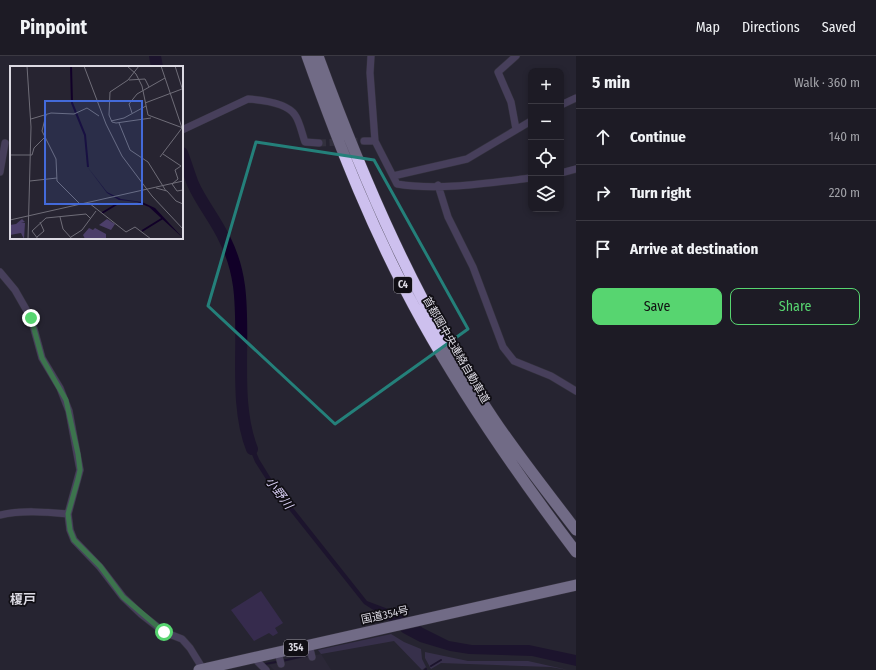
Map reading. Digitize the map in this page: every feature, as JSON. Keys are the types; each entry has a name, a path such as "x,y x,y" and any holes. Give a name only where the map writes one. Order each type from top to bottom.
{"highway":[{"name":"首都圏中央連絡自動車道","path":"307,56 360,194 386,250 422,321 483,423 533,496 576,552"},
{"name":"首都圏中央連絡自動車道","path":"318,56 370,190 396,247 432,316 492,418 576,530"},
{"name":"国道354号","path":"201,670 576,585"}],"street":[{"path":"371,56 370,73 375,140 397,184 417,187 480,184 528,178"},
{"path":"516,56 498,72 511,102 516,129"},
{"path":"563,104 576,98"},
{"path":"183,130 248,99 256,99 282,106 294,114 305,142 319,143"},
{"path":"393,176 467,159 528,123"},
{"path":"364,141 375,140"},
{"path":"0,172 5,142"},
{"path":"564,172 576,169"},
{"path":"438,185 448,217 473,268 503,347 514,361 551,376 576,391"},
{"path":"0,272 15,290 31,318 42,358 60,388 69,411 80,470 68,514 70,530 74,540 100,566 123,597 164,632 182,640 190,648 201,670"},
{"path":"0,514 12,512 36,512 68,514"},
{"path":"309,645 312,657"},
{"path":"278,652 280,664"},
{"path":"254,658 266,670"}],"highlighted area":[{"path":"256,142 374,160 468,329 335,424 208,306"}],"shaded area":[{"path":"391,634 404,642 421,649 422,659 426,667 422,670 394,641 321,654 318,650"},
{"path":"425,652 468,661 528,661 568,670 551,667 441,663 431,669 425,658"},
{"path":"321,654 331,670 274,670 269,665"}],"water":[{"path":"244,435 249,435 259,459 275,485 367,601 404,615 423,628 449,641 472,645 529,645 576,655 576,666 532,656 469,654 450,651 420,642 403,633 386,618 364,604 271,487 255,462"}],"building":[{"path":"261,591 283,623 275,628 278,633 273,636 269,633 254,641 231,610"}],"waterway":[{"name":"小野川","path":"155,56 157,66"},
{"name":"小野川","path":"183,156 197,191 228,245 237,274 241,306 241,390 246,430 252,449"},
{"path":"282,661 308,655"},
{"path":"431,666 441,660"},
{"path":"265,664 276,662"}],"tunnel":[{"path":"319,143 364,141"}],"district":[{"name":"榎戸","path":"23,599"}],"route":[{"path":"31,318 42,358 66,400 78,454 80,470 68,514 70,530 74,540 100,566 123,597 155,626 164,632"}]}
